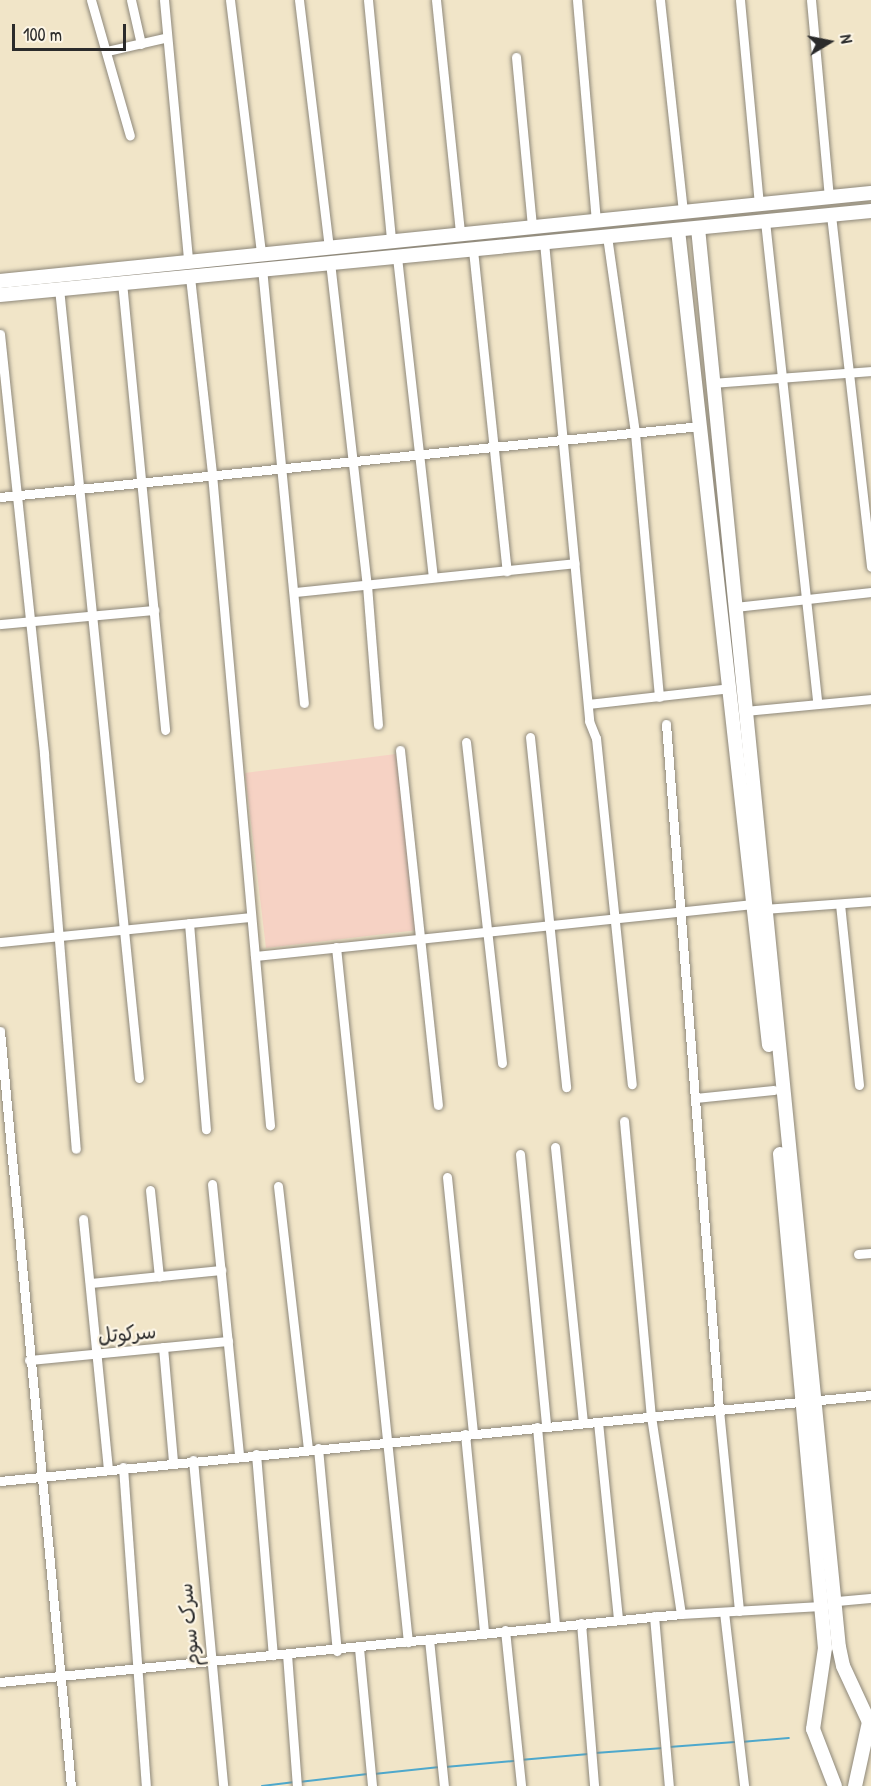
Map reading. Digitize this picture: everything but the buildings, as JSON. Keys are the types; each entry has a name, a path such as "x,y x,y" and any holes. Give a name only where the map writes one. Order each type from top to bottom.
{"main road":[{"path":"0,281 871,193"},
{"path":"0,295 871,211"},
{"path":"698,228 745,711 759,907 809,1401 825,1648 813,1729 835,1786"},
{"path":"678,230 730,688 752,831"},
{"path":"209,259 210,274"},
{"path":"165,263 166,279"},
{"path":"759,907 774,1090 809,1401 843,1666 869,1716 870,1732 855,1786"}],"street":[{"path":"91,0 130,136"},
{"path":"131,0 141,44"},
{"path":"164,0 165,38 188,261"},
{"path":"230,0 261,253"},
{"path":"299,0 329,247"},
{"path":"368,0 391,240"},
{"path":"436,0 460,234"},
{"path":"577,0 596,220"},
{"path":"660,0 683,212"},
{"path":"740,0 759,205"},
{"path":"812,0 829,198"},
{"path":"106,51 165,38"},
{"path":"516,57 532,227"},
{"path":"831,215 847,374 871,567"},
{"path":"765,221 817,703"},
{"path":"607,236 635,433 659,697"},
{"path":"543,242 565,440 588,704 596,738 632,1084"},
{"path":"473,250 507,571"},
{"path":"397,257 422,453 433,576"},
{"path":"330,262 367,585 378,725"},
{"path":"262,268 284,467 304,703"},
{"path":"190,277 212,474 270,1125"},
{"path":"122,282 165,730"},
{"path":"59,288 95,615 139,1078"},
{"path":"0,334 30,622 76,1149"},
{"path":"713,383 871,371"},
{"path":"0,497 700,426"},
{"path":"296,592 575,563"},
{"path":"735,607 871,592"},
{"path":"0,624 154,610"},
{"path":"588,704 730,688"},
{"path":"745,711 871,699"},
{"path":"666,724 719,1410 739,1611"},
{"path":"530,737 566,1087"},
{"path":"466,742 502,1062"},
{"path":"399,750 438,1105"},
{"path":"255,956 616,917 871,901"},
{"path":"840,904 859,1085"},
{"path":"0,942 250,917"},
{"path":"189,923 206,1129"},
{"path":"336,947 408,1642"},
{"path":"0,1031 29,1360 64,1678 71,1786"},
{"path":"695,1098 774,1090"},
{"path":"624,1121 651,1416 681,1614"},
{"path":"555,1148 583,1423"},
{"path":"520,1154 542,1426 555,1626"},
{"path":"447,1177 484,1632"},
{"path":"212,1184 239,1455"},
{"path":"278,1186 337,1651"},
{"path":"150,1190 159,1276"},
{"path":"83,1220 108,1468"},
{"path":"858,1254 871,1253"},
{"path":"90,1283 221,1270"},
{"name":"سرکوتل","path":"29,1360 228,1341"},
{"path":"163,1347 173,1462"},
{"path":"0,1481 42,1479 108,1468 239,1455 871,1395"},
{"path":"598,1422 618,1620"},
{"path":"256,1454 273,1655"},
{"name":"سرک سوم","path":"193,1460 209,1663 223,1786"},
{"path":"123,1467 146,1786"},
{"path":"836,1601 871,1598"},
{"path":"0,1682 64,1678 273,1655 337,1651 484,1632 654,1616 821,1606"},
{"path":"724,1612 744,1786"},
{"path":"654,1616 669,1786"},
{"path":"580,1623 594,1786"},
{"path":"505,1630 521,1786"},
{"path":"429,1639 444,1786"},
{"path":"359,1648 372,1786"},
{"path":"287,1654 297,1786"}],"shaded area":[{"path":"396,754 418,930 266,948 245,773"}],"waterway":[{"path":"741,1742 789,1738"},
{"path":"669,1747 735,1742"},
{"path":"595,1753 664,1748"},
{"path":"520,1760 589,1754"},
{"path":"445,1767 514,1761"},
{"path":"374,1774 440,1767"},
{"path":"299,1782 368,1774"},
{"path":"262,1786 293,1782"}]}
